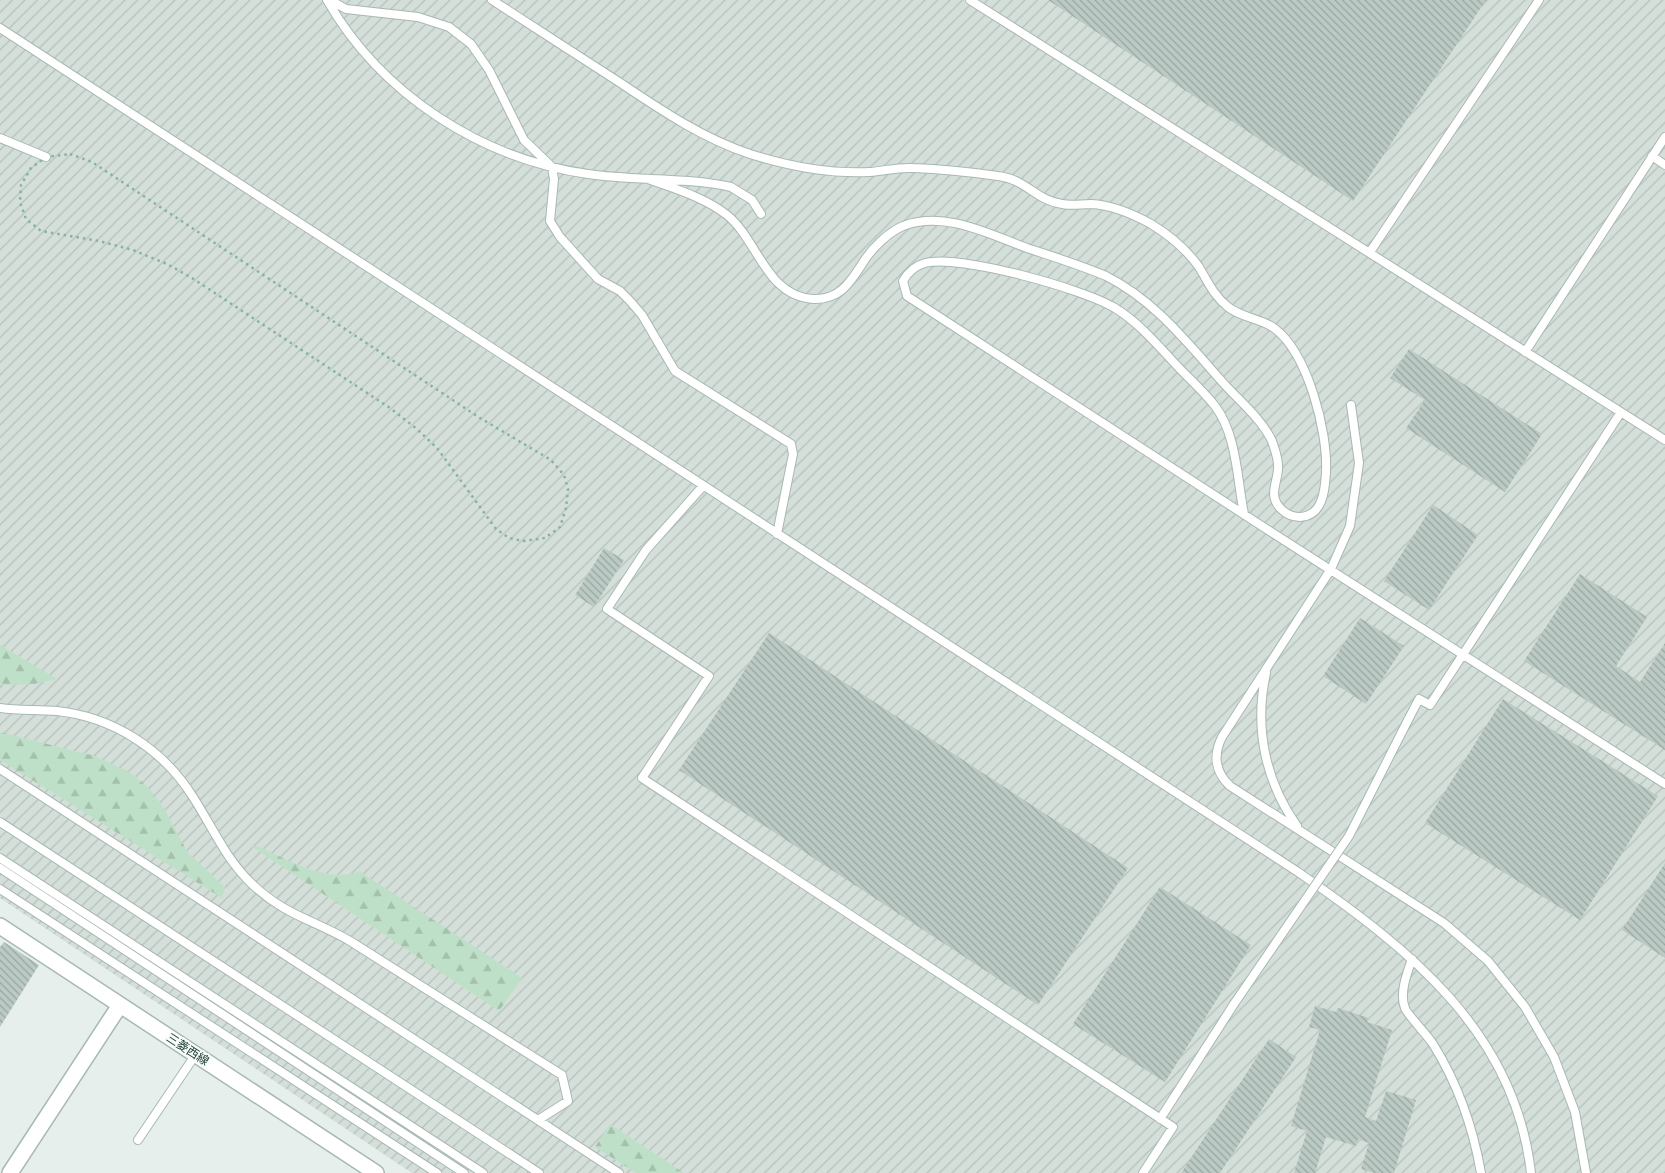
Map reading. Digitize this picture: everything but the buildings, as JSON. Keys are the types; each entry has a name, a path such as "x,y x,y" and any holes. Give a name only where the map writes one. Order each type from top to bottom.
{"street":[{"name":"三菱西線","path":"0,926 376,1173"},
{"path":"10,1173 120,1005"}],"lane":[{"path":"326,0 347,31 372,61 399,87 428,110 482,142 516,156 552,167 589,174 731,187 752,200 761,214"},
{"path":"330,0 346,9 418,17 449,28 471,44 489,70 524,140 552,167 554,179 550,221 560,237 598,279 620,291 630,301 642,315 675,371 792,444 793,454 777,534"},
{"path":"492,0 681,123 716,140 752,154 789,164 827,170 866,172 913,168 1002,176 1019,181 1039,196 1051,202 1063,205 1093,204 1110,208 1151,224 1189,256 1222,302 1241,315 1274,328 1296,357 1313,394 1324,432 1326,470 1324,491 1319,505 1312,513 1303,517 1292,516 1281,509 1273,493 1278,469 1277,456 1264,427 1157,310 1138,294 1106,276 962,225 921,221 893,231 864,260 846,289 829,298 813,299 790,291 770,276 744,233 727,216 705,200 648,179"},
{"path":"970,0 1665,440"},
{"path":"1370,252 1539,0"},
{"path":"0,28 1298,872 1356,914 1412,959 1440,985 1465,1013 1496,1061 1518,1114 1531,1173"},
{"path":"1525,352 1665,137"},
{"path":"0,138 46,157"},
{"path":"1652,156 1665,165"},
{"path":"1244,514 1226,423 1214,404 1135,322 1115,308 1080,292 973,264 938,260 916,266 908,273 903,281 906,296 1462,655 1665,784"},
{"path":"1351,405 1359,463 1350,526 1331,569 1222,737 1217,750 1217,763 1221,776 1230,786 1444,923 1474,948 1501,976 1536,1023 1562,1075 1580,1131 1586,1173"},
{"path":"1160,1119 1234,1004 1349,836 1420,699 1430,705 1621,412"},
{"path":"703,486 646,550 607,609 709,676 642,778 1173,1127 1143,1173"},
{"path":"1267,669 1261,711 1265,753 1282,802 1300,830"},
{"path":"0,708 56,711 80,715 114,727 146,745 180,779 194,799 223,850 249,881 270,900 300,918 350,941 562,1075 568,1101 538,1120"},
{"path":"0,769 619,1173"},
{"path":"0,822 539,1173"},
{"path":"0,858 482,1173"},
{"path":"0,868 464,1173"},
{"path":"0,889 436,1173"},
{"path":"1412,959 1404,992 1405,1009 1430,1039 1451,1076 1467,1114 1481,1173"},
{"path":"138,1140 196,1054"}],"path":[{"path":"70,154 92,162 480,418 551,460 564,474 568,489 566,508 560,527 545,538 523,541 509,538 496,529 451,465 418,429 390,408 192,278 167,264 133,250 99,241 41,231 26,219 20,202 21,185 31,168 46,157 70,154"}],"shaded area":[{"path":"0,0 1665,0 1665,1173 412,1173 0,898"}],"green space":[{"path":"0,645 57,679 35,684 0,685"},
{"path":"0,732 95,756 129,772 147,786 162,805 188,853 225,887 222,898 0,760"},
{"path":"251,846 261,847 295,864 328,874 349,874 359,871 522,978 499,1011"},
{"path":"610,1124 684,1173 636,1173 595,1147"}]}
